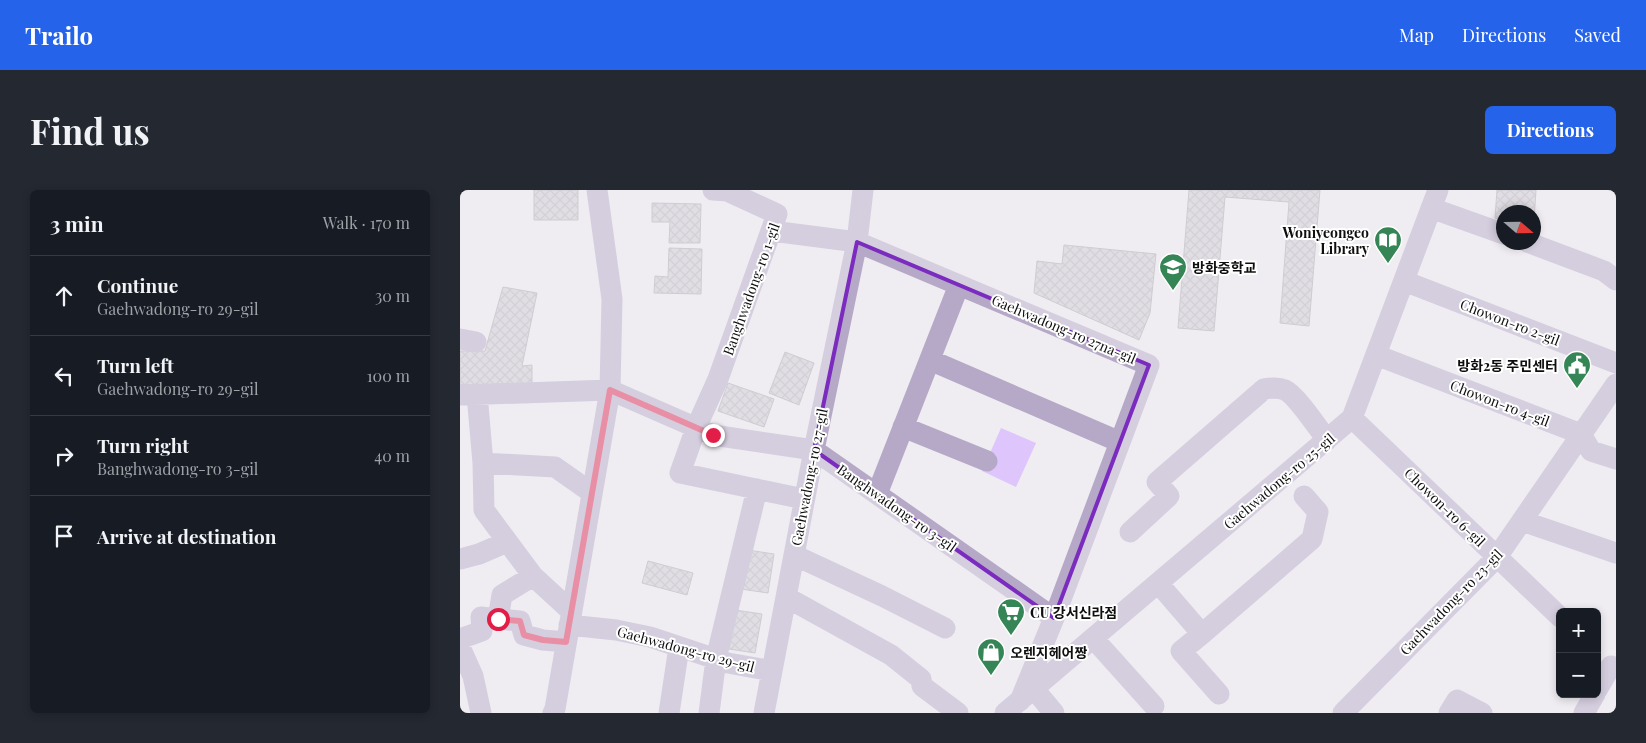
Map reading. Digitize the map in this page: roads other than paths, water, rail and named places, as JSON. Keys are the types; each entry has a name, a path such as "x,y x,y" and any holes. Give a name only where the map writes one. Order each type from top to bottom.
{"street":[{"path":"553,713 610,390 612,299 597,190"},
{"name":"Banghwadong-ro 1-gil","path":"696,428 718,379 777,214 727,191 713,190"},
{"name":"Gaehwadong-ro 27-gil","path":"764,713 804,499 857,242 864,190"},
{"name":"Gaehwadong-ro 25-gil","path":"1020,701 1352,418 1434,199 1496,230"},
{"path":"772,231 857,242"},
{"name":"Gaehwadong-ro 27na-gil","path":"857,242 1149,365 1054,618 1020,701"},
{"path":"1541,247 1604,271 1616,280"},
{"name":"Chowon-ro 2-gil","path":"1404,281 1616,362"},
{"path":"877,494 959,285"},
{"name":"Chowon-ro 4-gil","path":"1376,355 1581,434"},
{"path":"930,360 1120,442"},
{"name":"Gaehwadong-ro 23-gil","path":"1343,713 1497,557 1616,384"},
{"path":"1130,532 1169,496 1157,482 1264,389 1275,388 1285,390 1293,396 1327,440"},
{"name":"Banghwadong-ro 3-gil","path":"569,626 484,510 483,463 469,395 610,390 713,435 814,450 1054,618"},
{"name":"Chowon-ro 6-gil","path":"1352,418 1556,613"},
{"path":"903,427 987,461"},
{"path":"696,428 680,473 804,499"},
{"path":"1581,434 1591,451 1616,459"},
{"path":"483,463 555,467 592,493"},
{"path":"708,713 716,659 756,489"},
{"path":"1219,694 1181,651 1312,539 1318,512 1304,496"},
{"path":"1522,521 1616,553"},
{"path":"460,558 480,554 507,542"},
{"path":"794,555 945,628"},
{"path":"460,639 482,631 480,617 498,619 502,595 533,576"},
{"path":"1158,584 1202,634"},
{"path":"786,598 891,655 922,678 922,686 958,713"},
{"name":"Gaehwadong-ro 29-gil","path":"498,619 520,621 524,635 543,640 569,626 616,630 650,637 728,663 772,671"},
{"path":"1093,638 1154,706"},
{"path":"460,647 473,676 481,713"},
{"path":"669,713 680,647"},
{"path":"1601,680 1608,662"},
{"path":"1584,713 1593,698"},
{"path":"1449,713 1457,700 1482,713"},
{"path":"1020,701 1054,713"}],"place":[{"name":"Woniyeongeo Library","path":"1388,264"},
{"name":"방화중학교","path":"1173,291"},
{"name":"방화2동 주민센터","path":"1577,389"},
{"name":"CU 강서신라점","path":"1011,636"},
{"name":"오렌지헤어짱","path":"991,676"}]}
